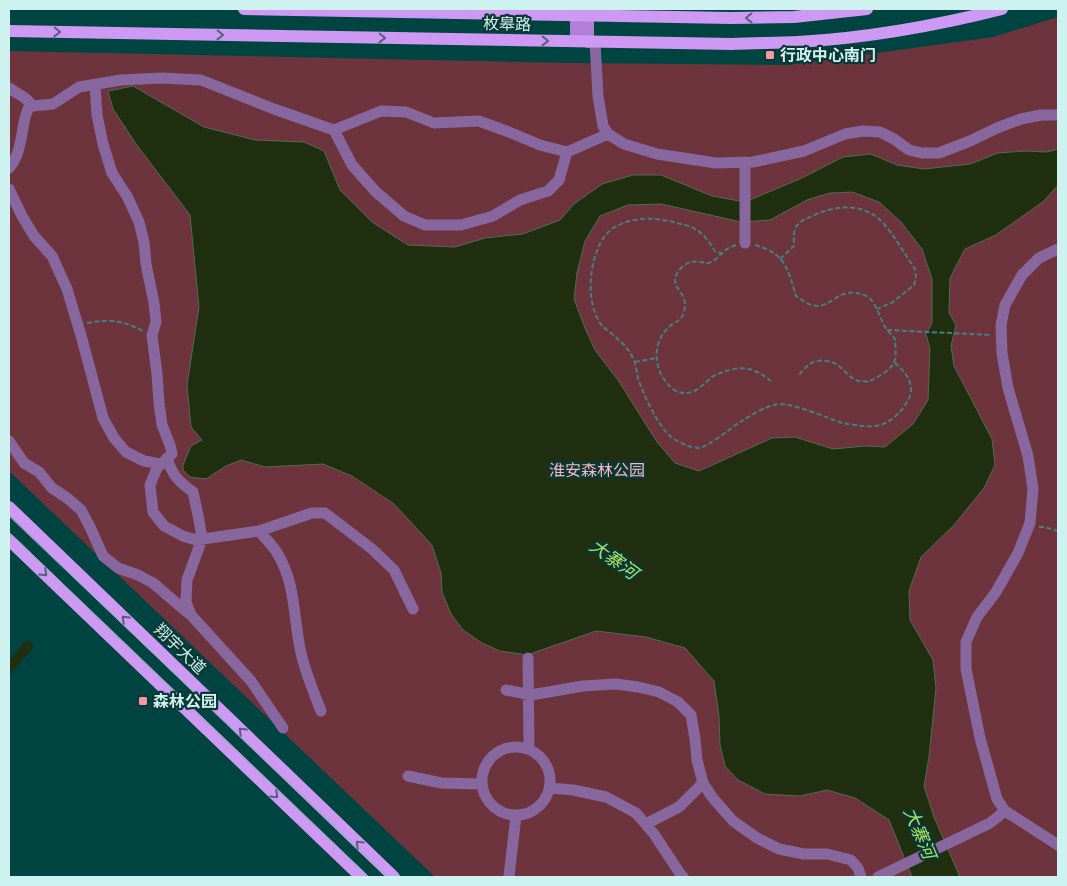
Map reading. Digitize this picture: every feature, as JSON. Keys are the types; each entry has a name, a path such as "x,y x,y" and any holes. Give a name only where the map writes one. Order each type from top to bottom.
{"main road":[{"name":"枚皋路","path":"244,9 582,12 740,18 794,17 867,9"},
{"name":"枚皋路","path":"9,31 732,44 798,42 903,30 1002,9"},
{"name":"翔宇大道","path":"9,507 394,877"},
{"path":"9,540 362,877"}],"street":[{"path":"582,12 586,42 603,126 608,134 624,144 657,154 716,163 753,162 804,151 845,134 863,131 880,132 909,150 922,153 939,152 1021,119 1041,115 1058,115"},
{"path":"9,88 25,98 33,106 52,104 79,87 121,80 162,78 201,80 334,130 381,111 406,112 434,123 479,121 540,145 567,152 608,134"},
{"path":"95,85 97,115 103,144 112,173 127,196 139,222 154,303 156,322 152,335 159,403 162,425 172,454 157,468 150,485 153,512 164,526 183,536 196,540 259,531 312,513 325,513 372,549 394,570 414,608"},
{"path":"9,168 20,142 30,103"},
{"path":"334,130 352,165 375,191 404,216 425,225 461,225 492,216 520,200 548,191 559,180 567,152"},
{"path":"745,162 745,243"},
{"path":"9,189 34,236 52,256 67,290 103,418 114,438 126,452 144,461 164,461"},
{"path":"1058,249 1039,258 1022,275 1004,305 1001,325 1002,353 1008,388 1028,456 1033,489 1030,523 1018,553 996,592 977,617 966,642 966,669 980,738 997,799 1005,811 1058,845"},
{"path":"9,441 24,463 39,472 52,488 66,497 80,510 103,556 118,568 138,574 153,583 191,615 251,681 283,728"},
{"path":"164,461 180,482 193,492 199,520 202,539 187,580 186,602 191,615"},
{"path":"259,531 276,551 293,592 300,649 309,680 321,710"},
{"path":"528,658 529,749"},
{"path":"506,690 529,694 583,686 616,684 638,686 659,692 678,702 691,715 697,760 703,782 712,797 733,821 757,838 779,849 804,854 827,854 850,860 858,868 861,877"},
{"path":"510,747 529,749 541,757 547,766 550,788 538,808 528,814 516,816 505,814 495,809 487,801 481,784 483,768 499,750 510,747"},
{"path":"408,776 442,783 481,784"},
{"path":"646,824 679,807 703,782"},
{"path":"550,788 573,790 606,797 636,813 654,834 683,877"},
{"path":"878,877 990,823 1005,811"},
{"path":"509,876 516,816"}],"path":[{"path":"780,259 794,246 796,228 800,222 824,211 840,207 865,210 885,225 915,269 916,277 914,285 893,302 876,309"},
{"path":"722,254 715,252 706,238 696,229 654,218 640,219 614,227 605,235 594,261 591,296 596,315 603,327 629,350 635,362 638,379 652,409 661,425 672,437 687,446 700,448 764,408 776,404 792,406 844,423 864,426 881,425 895,418 905,406 911,392 909,381 903,370 894,362"},
{"path":"771,380 747,367 714,375 700,389 688,393 675,391 665,381 658,369 656,358 660,340 668,328 681,320 684,313 685,304 681,293 675,285 675,277 687,263 695,261 708,263 719,258 728,248 745,243 759,246 775,254 784,262 796,296 807,303 817,306 828,303 837,296 847,292 859,293 869,297 887,330 895,339 894,362 891,367 869,382 857,380 832,362 814,362 799,375"},
{"path":"78,324 102,320 122,321 152,335"},
{"path":"887,330 1001,335"},
{"path":"635,362 656,358"},
{"path":"1028,527 1044,527 1058,531"}],"green space":[{"name":"淮安森林公园","path":"1058,17 1058,877 435,877 9,471 9,51 569,63 789,65 993,37"}],"water":[{"path":"133,86 204,127 255,140 304,142 324,151 340,190 372,222 408,245 455,247 485,238 523,234 560,220 574,204 602,184 633,175 661,175 712,196 745,202 802,178 843,157 871,154 897,165 924,169 970,164 998,153 1047,152 1058,149 1058,185 1044,201 996,235 965,249 950,278 949,313 956,325 951,346 954,366 992,439 995,465 984,488 954,525 921,557 909,591 910,620 933,660 936,688 924,786 934,817 960,877 912,877 889,820 855,798 827,790 800,796 765,794 738,780 725,766 720,745 719,716 714,681 685,648 646,637 596,631 527,655 500,651 482,643 463,630 451,614 442,592 441,573 432,545 394,504 352,476 323,464 265,467 241,460 226,466 206,479 190,477 183,470 183,465 191,446 202,440 191,427 187,385 199,307 190,215 136,144 113,109 108,91","holes":["852,192 879,202 901,222 922,249 932,279 932,323 926,334 930,349 928,400 913,424 885,447 865,446 833,449 795,437 772,438 699,471 675,463 657,442 618,380 595,350 574,299 577,273 585,241 600,216 628,205 661,204 741,222 770,220 807,200 830,193"]}],"waterway":[{"name":"大寨河","path":"9,668 28,646"}],"tram line":[{"path":"9,516 388,877"},
{"path":"9,532 369,877"}],"place":[{"name":"行政中心南门","path":"770,55"},
{"name":"森林公园","path":"143,701"}]}
